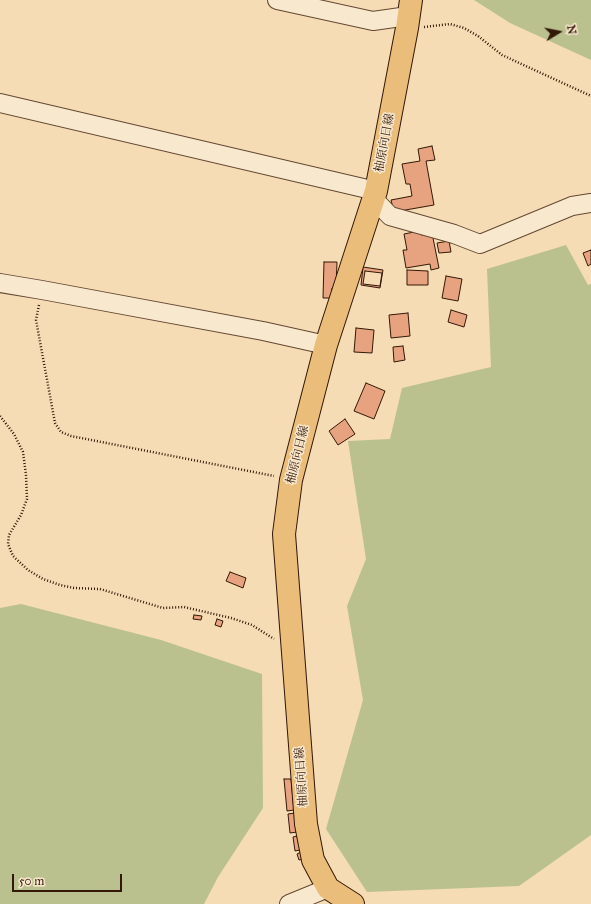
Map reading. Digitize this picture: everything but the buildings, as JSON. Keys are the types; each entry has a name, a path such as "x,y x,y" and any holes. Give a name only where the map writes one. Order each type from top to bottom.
{"main road":[{"name":"柚原向日線","path":"353,904 328,888 313,860 306,824 284,534 291,480 326,345 374,195 409,15"}],"street":[{"path":"277,0 373,22 409,15"},
{"path":"0,103 374,195 390,216 454,234 480,244 572,206 591,203"},
{"path":"0,283 263,331 326,345"},
{"path":"289,904 328,888"}],"path":[{"path":"409,15 464,28 478,36 502,55 591,96"},
{"path":"42,290 36,320 54,423 61,432 71,436 291,480"},
{"path":"0,416 14,434 22,452 26,474 27,499 21,515 9,535 8,544 13,556 28,570 43,579 60,585 74,588 100,589 163,608 184,607 231,618 252,625 294,652"}],"green space":[{"path":"474,0 591,0 591,60 510,23"},
{"path":"566,245 588,285 591,284 591,835 519,886 367,892 326,829 363,700 347,606 366,559 348,441 390,439 402,388 491,367 487,269"},
{"path":"21,604 161,640 262,674 263,808 218,877 204,904 0,904 0,608"}]}
